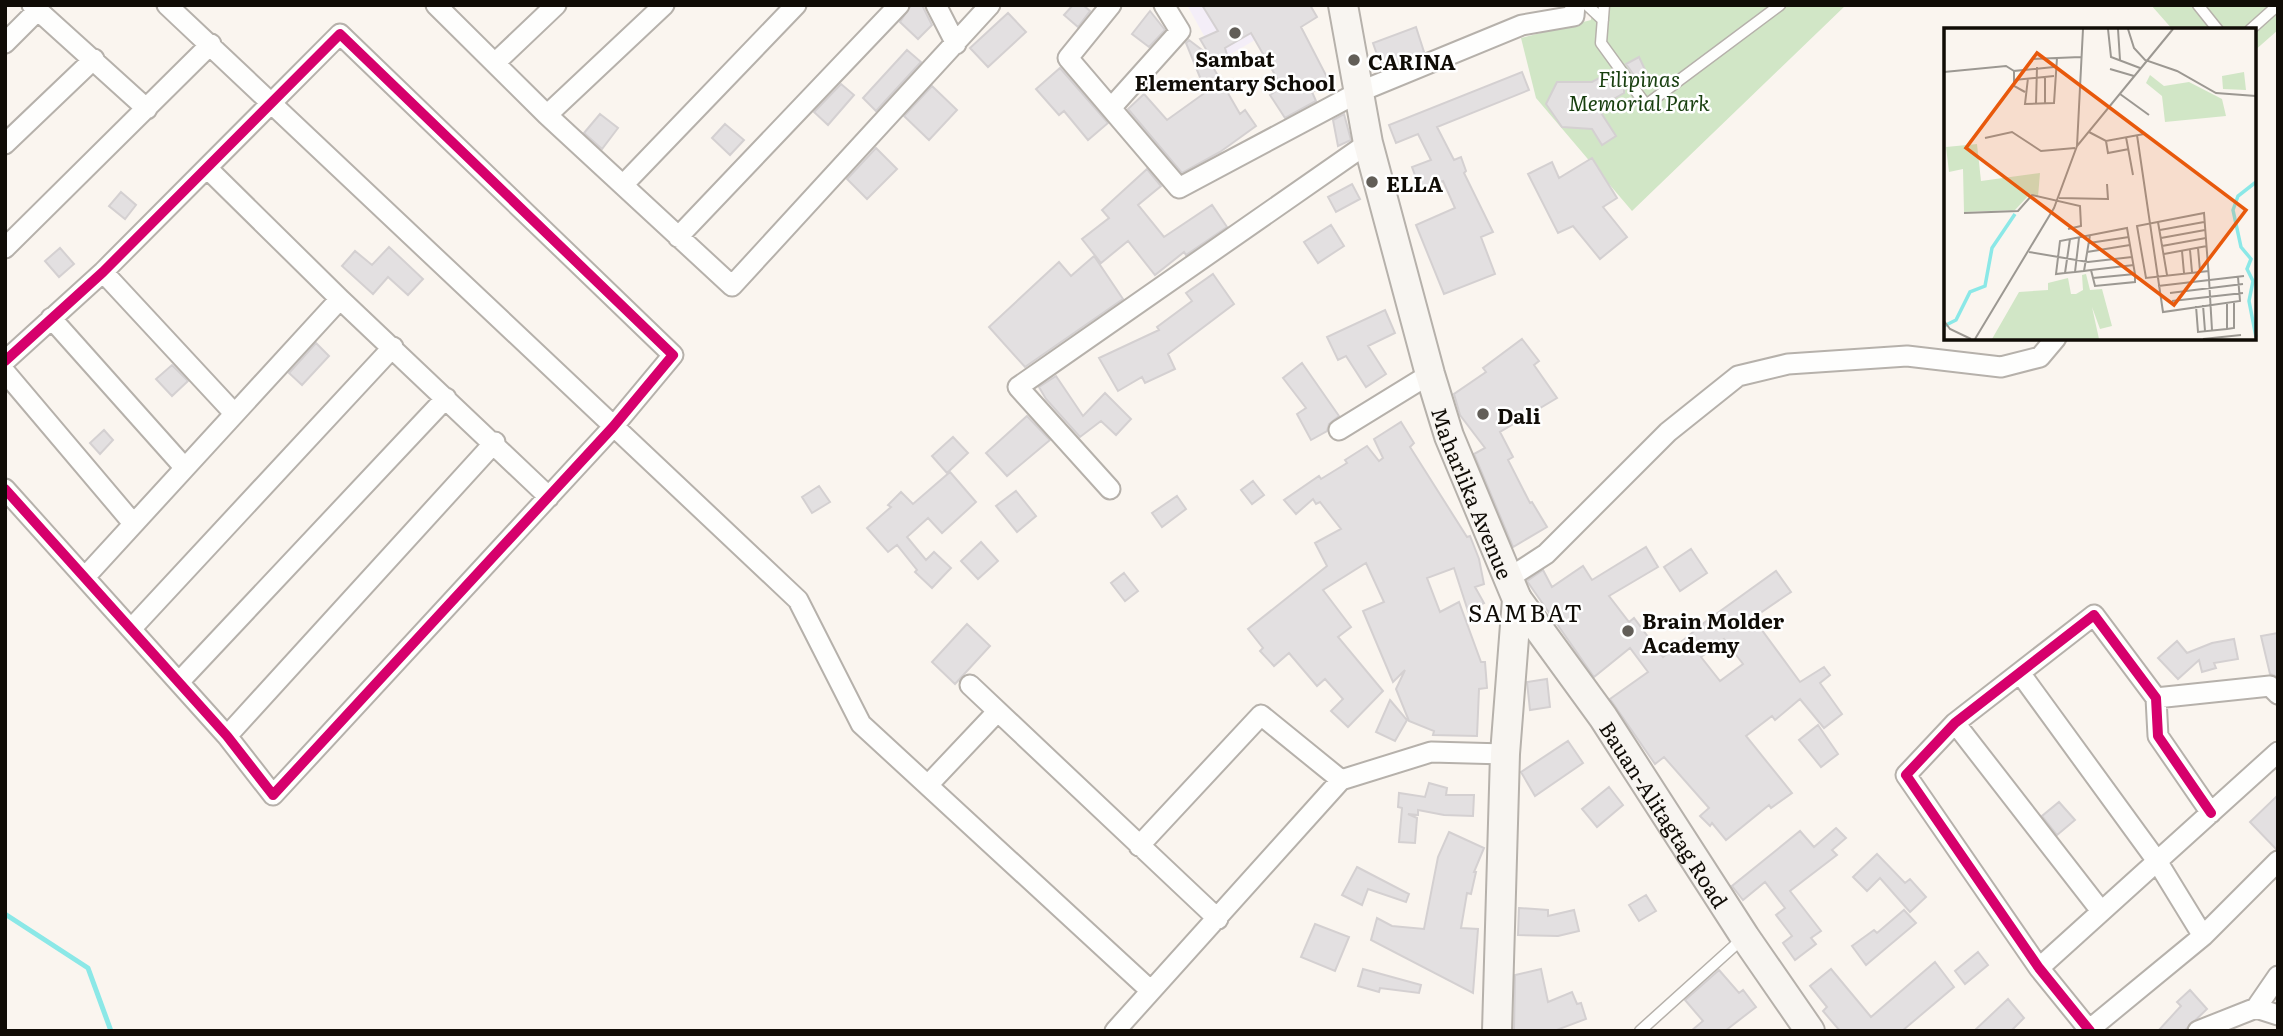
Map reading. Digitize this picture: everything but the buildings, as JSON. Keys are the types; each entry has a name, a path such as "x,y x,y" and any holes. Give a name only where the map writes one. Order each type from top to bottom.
{"main road":[{"name":"Maharlika Avenue","path":"1343,5 1368,142 1430,374 1449,436 1513,589 1497,1031"},
{"name":"Bauan-Alitagtag Road","path":"1513,589 1603,717 1745,937 1810,1031"}],"street":[{"path":"167,5 797,600 862,724 1151,990"},
{"path":"495,63 556,5"},
{"path":"547,115 664,5"},
{"path":"623,185 796,5"},
{"path":"678,237 899,5"},
{"path":"936,5 956,44"},
{"path":"439,6 547,115 732,286 990,5"},
{"path":"1111,5 1068,58 1179,188 1359,92 1522,25 1574,16 1576,5"},
{"path":"1111,108 1180,31 1164,5"},
{"path":"5,43 35,8 147,109"},
{"path":"5,361 103,272 340,34 673,355 613,427 273,795 179,681 5,489"},
{"path":"5,248 211,44"},
{"path":"5,145 94,59"},
{"path":"1110,489 1018,387 1368,142"},
{"path":"208,168 340,299 495,442 549,496"},
{"path":"103,272 233,412"},
{"path":"85,577 132,522 340,299"},
{"path":"51,317 184,467"},
{"path":"1513,589 1668,432 1738,376 1788,364 1907,356 2001,367 2040,357 2054,340"},
{"path":"131,629 393,347"},
{"path":"5,372 132,522"},
{"path":"1339,430 1430,374"},
{"path":"179,681 446,398"},
{"path":"227,736 495,442"},
{"path":"2211,813 2158,736 2156,698 2094,615 1955,723 1906,775 2039,968 2090,1030 2203,936 2278,861"},
{"path":"2020,673 2157,861 2203,936"},
{"path":"970,685 1218,919"},
{"path":"2156,698 2270,686 2278,694"},
{"path":"928,785 997,712"},
{"path":"1139,846 1261,715 1340,780"},
{"path":"1955,723 2101,911"},
{"path":"1115,1031 1340,780 1431,752 1505,754"},
{"path":"2039,968 2278,752"},
{"path":"2198,1031 2256,1008 2278,976"},
{"path":"2256,1008 2278,1015"}],"lane":[{"path":"1587,5 1603,20"},
{"path":"1604,5 1601,43 1646,105 1780,5"},
{"path":"2198,5 2216,28"},
{"path":"2252,28 2278,5"},
{"path":"1640,1031 1745,937"}],"shaded area":[{"name":"Sambat Elementary School","path":"1187,5 1317,5 1218,61"}],"green space":[{"name":"Filipinas Memorial Park","path":"1592,5 1846,5 1632,211 1536,98 1521,38 1591,20"},
{"path":"2151,5 2278,5 2278,30 2255,50 2255,28 2171,28"}],"waterway":[{"path":"5,914 88,968 111,1031"}],"cycle path":[{"path":"5,361 103,272 340,34 673,355 613,427 273,795 227,736 5,489"},
{"path":"2090,1031 2039,968 1906,775 1955,723 2094,615 2156,698 2158,736 2211,813"}],"place":[{"name":"Sambat Elementary School","path":"1235,33"},
{"name":"CARINA","path":"1354,60"},
{"name":"ELLA","path":"1372,182"},
{"name":"Dali","path":"1483,414"},
{"name":"Brain Molder Academy","path":"1628,631"}],"district":[{"name":"SAMBAT","path":"1526,611"}]}
